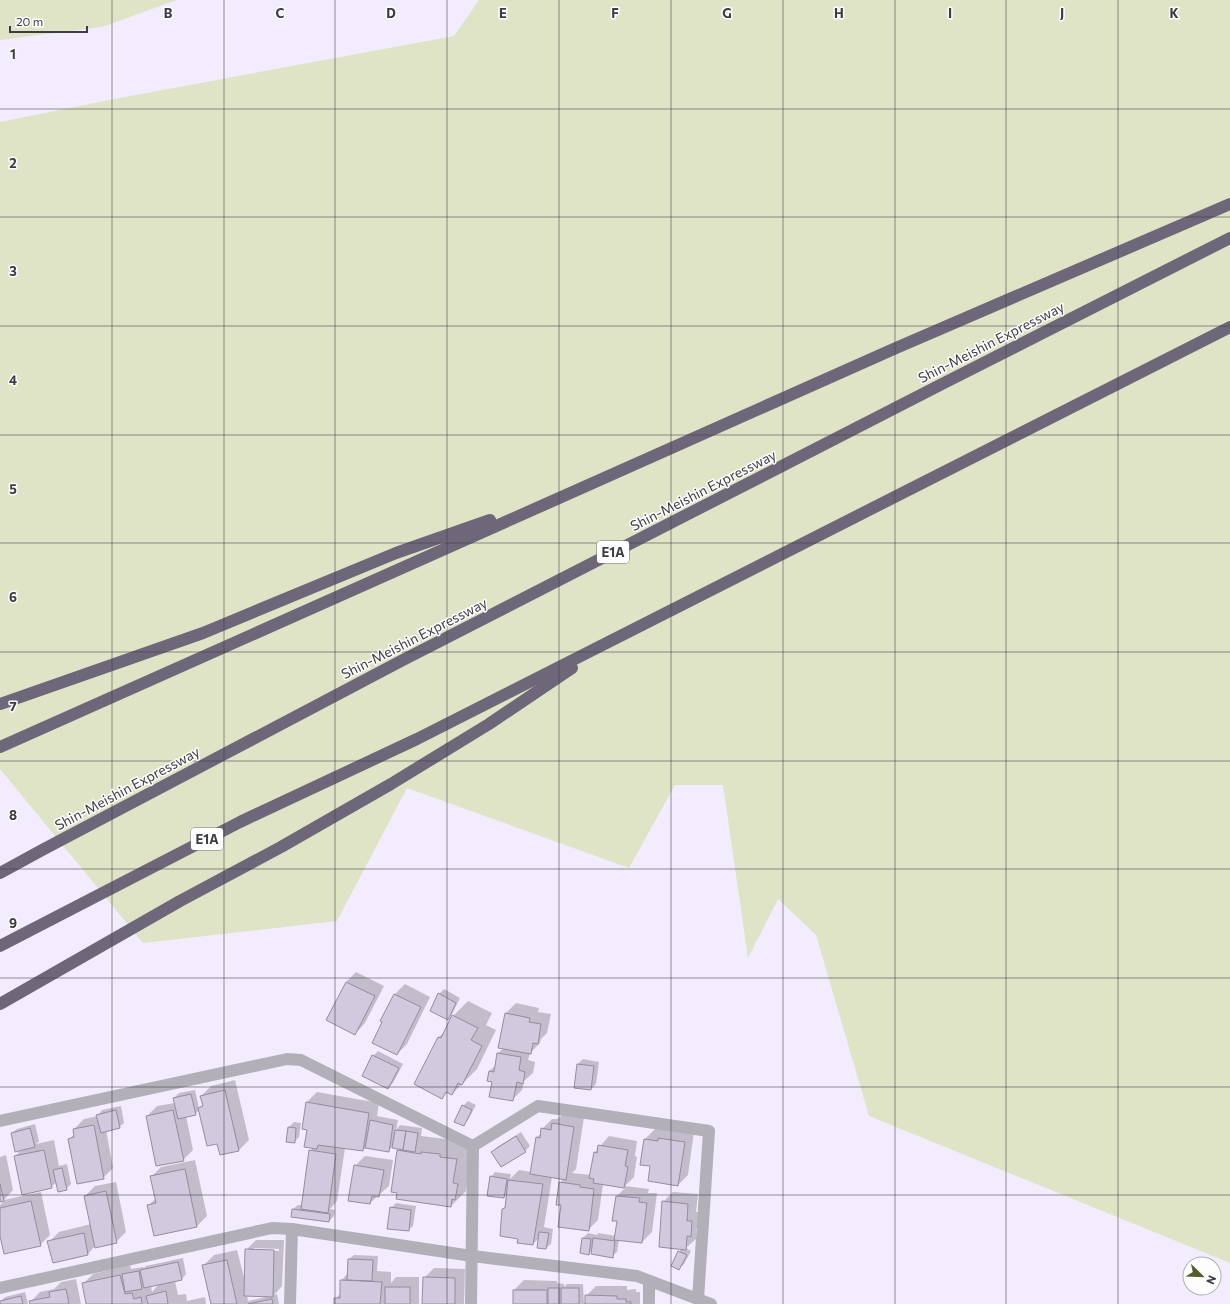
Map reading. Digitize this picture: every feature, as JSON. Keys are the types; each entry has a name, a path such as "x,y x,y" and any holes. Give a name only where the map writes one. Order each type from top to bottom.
{"highway":[{"path":"0,747 889,352 1230,204"},
{"name":"Shin-Meishin Expressway","path":"0,873 394,665 949,380 1230,238"},
{"name":"E1A","path":"0,946 240,822 417,739 1230,326"},
{"path":"0,704 203,633 396,553 573,492"},
{"path":"0,1004 173,904 281,847 391,784 489,724 615,639"}],"street":[{"path":"0,1121 287,1059 301,1060 473,1146"},
{"path":"473,1146 538,1106 709,1131 698,1299"},
{"path":"472,1304 473,1146"},
{"path":"0,1288 272,1228 292,1229 472,1256 637,1276 711,1304"},
{"path":"290,1304 292,1229"},
{"path":"649,1281 649,1304"}],"green space":[{"path":"0,0 177,0 102,27 0,40"},
{"path":"479,0 1230,0 1230,1263 1222,1260 1222,1256 1213,1256 869,1116 816,935 778,899 748,958 723,785 675,785 629,868 407,788 337,921 143,943 0,769 0,122 114,99 454,36"}],"building":[{"path":"346,982 375,996 355,1035 326,1020"},
{"path":"438,993 456,1003 448,1020 430,1011"},
{"path":"394,994 421,1007 397,1055 372,1043 382,1022 380,1021"},
{"path":"505,1013 530,1018 529,1022 541,1024 538,1044 533,1043 531,1054 498,1048"},
{"path":"452,1015 478,1028 471,1040 482,1046 462,1085 458,1083 452,1095 446,1092 442,1099 414,1084 438,1037 441,1038"},
{"path":"497,1053 521,1057 519,1070 525,1072 523,1084 517,1082 513,1101 489,1097 492,1082 487,1081 489,1071 494,1072"},
{"path":"372,1055 399,1068 388,1089 362,1076"},
{"path":"577,1064 594,1066 591,1090 574,1088"},
{"path":"225,1090 239,1151 220,1155 217,1144 207,1146 198,1108 203,1106 200,1096"},
{"path":"191,1094 196,1115 178,1119 173,1098"},
{"path":"306,1102 369,1113 363,1151 318,1145 317,1149 304,1147 307,1130 302,1129"},
{"path":"462,1105 472,1110 464,1126 454,1122"},
{"path":"116,1110 120,1128 101,1133 96,1115"},
{"path":"173,1110 184,1161 156,1166 146,1116"},
{"path":"370,1120 393,1125 389,1152 365,1148"},
{"path":"552,1123 574,1127 566,1180 530,1174 536,1137 540,1138 541,1128 551,1130"},
{"path":"94,1125 104,1179 77,1184 68,1139 74,1137 73,1129"},
{"path":"288,1127 296,1128 295,1143 286,1142"},
{"path":"30,1128 35,1147 15,1152 11,1133"},
{"path":"395,1130 406,1131 403,1150 392,1148"},
{"path":"406,1131 418,1133 415,1152 403,1150"},
{"path":"516,1136 526,1152 501,1167 491,1152"},
{"path":"658,1138 685,1142 678,1186 648,1181 650,1166 640,1165 644,1139 658,1141"},
{"path":"598,1145 628,1150 625,1166 628,1167 624,1188 593,1183 594,1179 589,1178 594,1152 597,1153"},
{"path":"44,1150 52,1188 22,1195 14,1156"},
{"path":"309,1150 336,1154 328,1213 301,1209"},
{"path":"397,1150 421,1154 421,1152 440,1154 440,1157 457,1159 453,1183 458,1184 455,1200 452,1199 451,1207 396,1199 397,1193 391,1192"},
{"path":"354,1165 384,1170 379,1197 372,1196 370,1204 348,1201"},
{"path":"62,1168 67,1190 58,1192 53,1170"},
{"path":"185,1169 197,1227 154,1236 147,1205 156,1203 150,1176"},
{"path":"490,1176 507,1179 504,1198 487,1196"},
{"path":"508,1180 543,1184 533,1245 517,1243 518,1239 500,1236 502,1209 505,1208"},
{"path":"559,1182 594,1189 589,1231 558,1227 561,1205 556,1205"},
{"path":"0,1184 4,1201 0,1202"},
{"path":"106,1191 117,1243 95,1248 84,1196"},
{"path":"616,1196 640,1198 639,1202 647,1203 642,1243 614,1240 617,1221 612,1221"},
{"path":"31,1201 41,1246 4,1254 0,1236 0,1208"},
{"path":"662,1201 688,1204 687,1221 692,1221 691,1237 687,1236 686,1250 659,1247"},
{"path":"390,1207 411,1210 409,1231 387,1229"},
{"path":"292,1209 330,1214 329,1222 291,1217"},
{"path":"539,1232 549,1233 546,1249 537,1248"},
{"path":"84,1233 88,1255 53,1263 47,1241"},
{"path":"582,1238 591,1239 589,1255 580,1253"},
{"path":"593,1238 615,1241 613,1258 591,1254"},
{"path":"245,1249 274,1250 273,1297 244,1296"},
{"path":"678,1251 687,1255 679,1270 671,1266"},
{"path":"348,1259 373,1260 372,1281 347,1280"},
{"path":"227,1260 237,1304 211,1304 202,1265"},
{"path":"178,1262 182,1280 144,1288 140,1270"},
{"path":"139,1271 142,1289 125,1292 122,1274"},
{"path":"120,1275 125,1294 132,1293 134,1299 141,1297 142,1304 86,1304 82,1283"},
{"path":"423,1277 455,1278 455,1304 422,1304"},
{"path":"340,1280 382,1282 380,1304 334,1304 334,1298 340,1298"},
{"path":"385,1287 410,1287 410,1304 385,1304"},
{"path":"548,1288 559,1288 559,1304 548,1304"},
{"path":"561,1288 579,1288 579,1304 561,1304"},
{"path":"66,1289 69,1304 30,1304 29,1301 50,1297 49,1292"},
{"path":"513,1290 547,1290 547,1304 513,1304"},
{"path":"166,1291 168,1304 148,1304 146,1296"},
{"path":"585,1295 617,1296 617,1299 626,1299 626,1302 631,1302 631,1304 585,1304"},
{"path":"21,1296 23,1304 0,1304 0,1301"},
{"path":"272,1299 273,1304 248,1304"}]}
